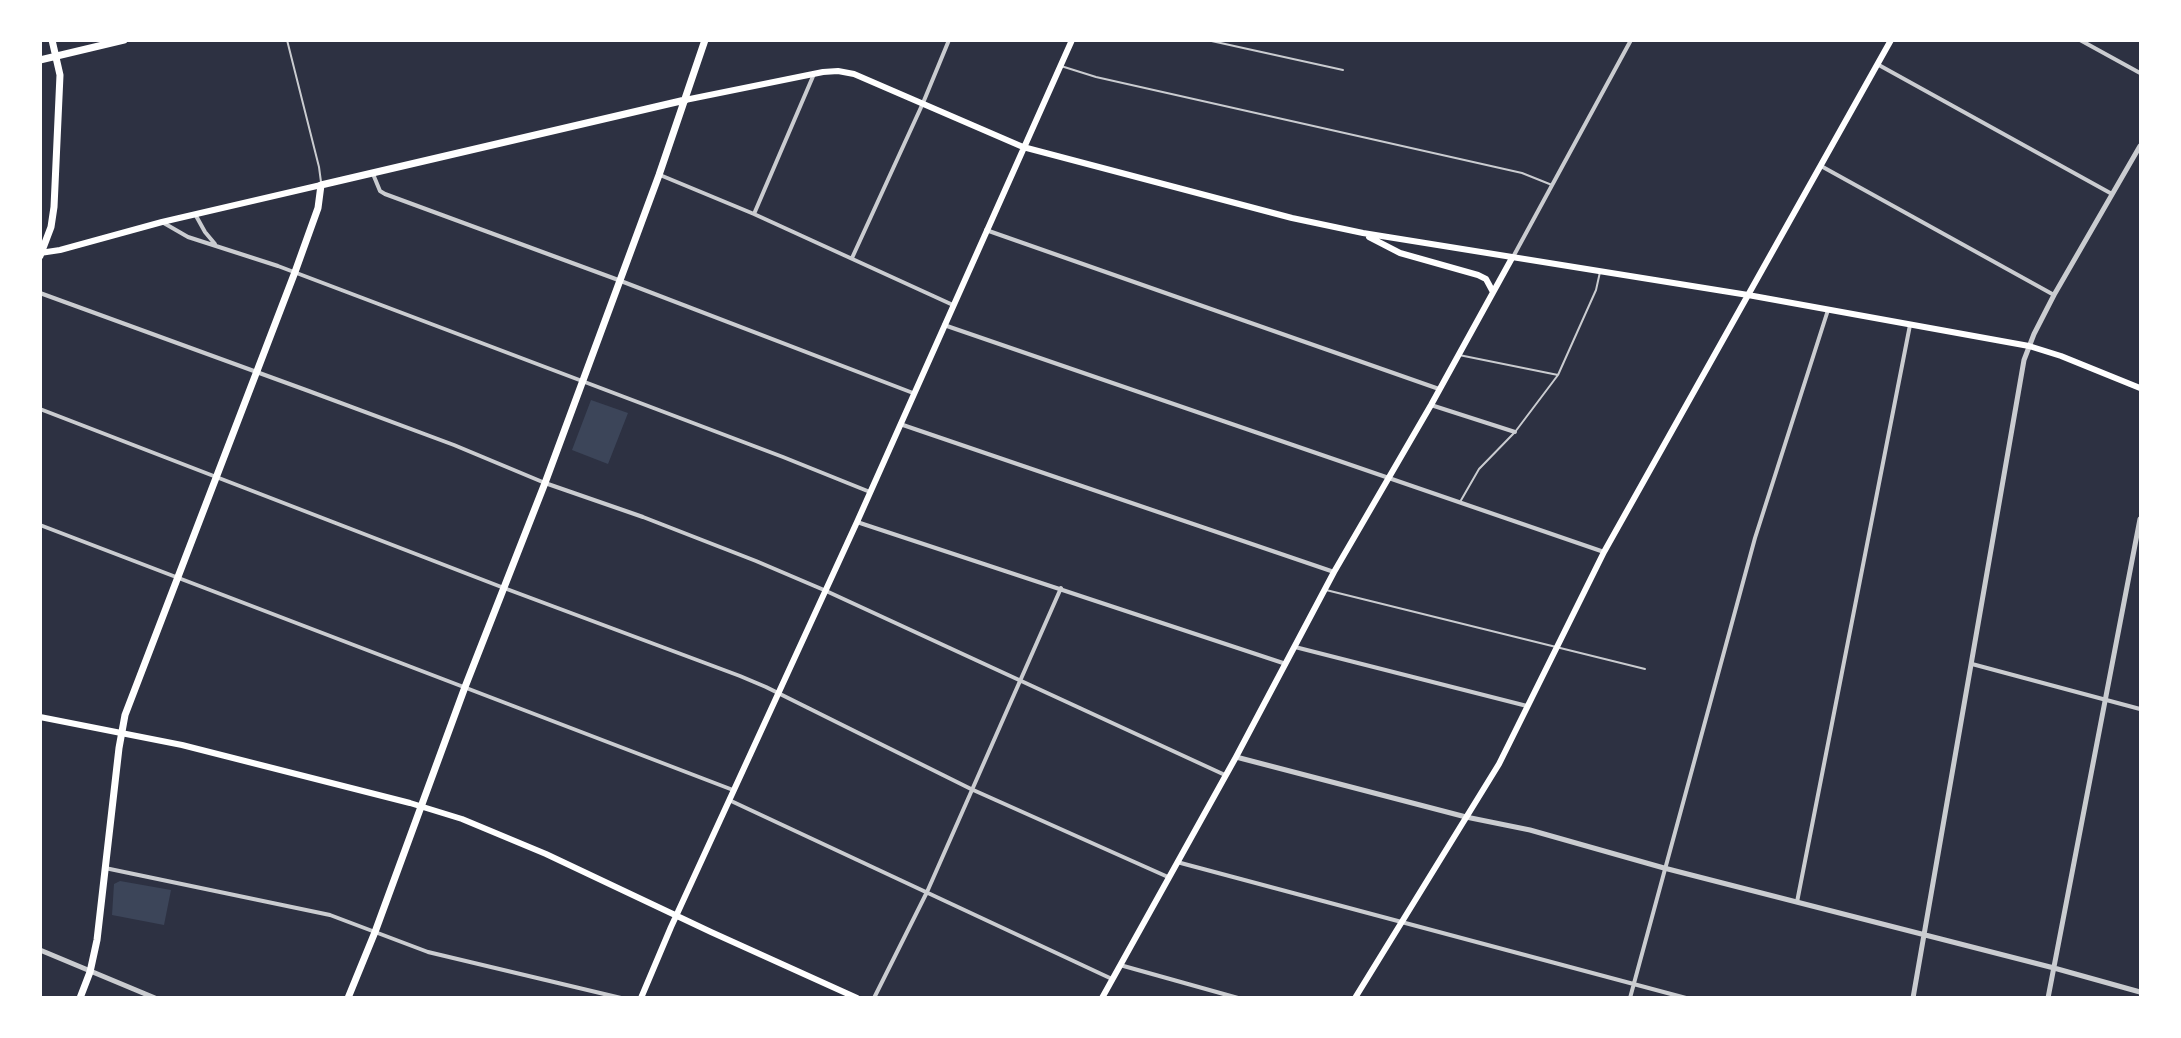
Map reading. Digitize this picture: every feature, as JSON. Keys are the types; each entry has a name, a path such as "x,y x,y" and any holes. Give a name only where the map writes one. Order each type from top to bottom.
{"main road":[{"path":"41,254 51,227 54,207 60,75 52,40"},
{"path":"40,60 124,40"},
{"path":"348,998 423,807 465,687 545,483 659,175 705,40"},
{"path":"641,998 1072,40"},
{"path":"1355,998 1498,764 1604,552 1891,40"},
{"path":"41,254 195,214 685,100 838,71 854,74 1023,147 1292,219 1512,258 1748,295 2029,346 2061,356 2140,388"},
{"path":"80,998 90,972 97,940 121,732 128,705 295,272 318,208 321,185"},
{"path":"1363,233 1400,253 1478,275 1486,279 1493,292"},
{"path":"1102,998 1236,757 1335,572 1512,258"},
{"path":"40,717 182,745 423,807 488,829 856,998"}],"street":[{"path":"852,258 923,103 949,40"},
{"path":"1512,258 1631,40"},
{"path":"2080,40 2140,73"},
{"path":"1877,64 2112,194"},
{"path":"754,214 814,74"},
{"path":"1913,998 2024,360 2054,295 2140,146"},
{"path":"1821,166 2054,295"},
{"path":"373,173 380,191 385,194 913,393"},
{"path":"659,175 754,214 952,305"},
{"path":"195,214 215,244"},
{"path":"162,222 188,237 295,272 870,492"},
{"path":"986,230 1439,389"},
{"path":"40,293 454,446 545,483 653,521 824,590 1225,775"},
{"path":"1630,998 1755,538 1828,310"},
{"path":"944,325 1604,552"},
{"path":"1797,902 1910,325"},
{"path":"1431,405 1515,432"},
{"path":"40,409 504,588 740,676 971,789 1168,877"},
{"path":"899,424 1335,572"},
{"path":"2048,998 2140,519"},
{"path":"857,522 1286,664"},
{"path":"40,525 733,790"},
{"path":"874,998 927,892 1061,588"},
{"path":"1295,647 1528,706"},
{"path":"1971,663 2140,709"},
{"path":"1236,757 1466,817 1530,830 1664,868 2140,992"},
{"path":"729,800 1112,979"},
{"path":"1177,862 1686,998"},
{"path":"105,868 330,915 428,952 621,998"},
{"path":"40,950 155,998"},
{"path":"1119,965 1238,998"}],"lane":[{"path":"287,40 319,167 321,185"},
{"path":"1207,40 1343,70"},
{"path":"1061,66 1096,77 1522,173 1552,185"},
{"path":"1460,502 1479,469 1515,432 1558,375 1596,290 1600,271"},
{"path":"1459,355 1558,375"},
{"path":"1326,590 1645,669"}],"shaded area":[{"path":"591,400 628,413 608,464 572,450"},
{"path":"120,881 171,890 164,925 112,915 114,884"}]}
